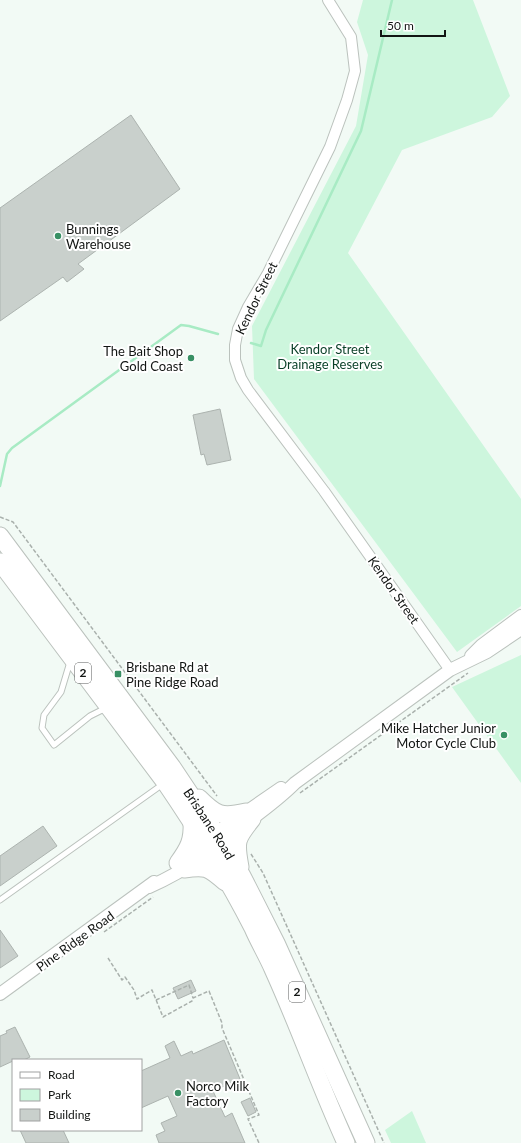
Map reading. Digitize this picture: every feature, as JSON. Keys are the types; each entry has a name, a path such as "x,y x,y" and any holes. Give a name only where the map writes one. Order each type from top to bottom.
{"highway":[{"name":"Brisbane Road","path":"0,536 182,781 213,842 280,953 366,1143"},
{"name":"Brisbane Road","path":"0,562 165,782 192,822 213,842"},
{"path":"182,781 215,813 221,815 249,815 237,840 237,881 208,869 181,866 190,844 192,836 192,822"},
{"name":"Brisbane Road","path":"237,881 326,1099 346,1143"}],"street":[{"name":"Kendor Street","path":"328,0 351,37 355,71 347,100 330,147 268,273 248,307 238,329 235,346 235,360 241,378 248,390 324,491 450,670"},
{"path":"468,667 482,645 521,616"},
{"path":"468,667 521,628"},
{"name":"Pine Ridge Road","path":"0,994 149,887 181,866 249,815 279,789 298,788 450,670 468,667"}],"lane":[{"path":"72,658 61,692 44,715 42,728 54,745 90,716 102,710 114,713"},
{"path":"0,900 165,782"}],"path":[{"path":"298,788 468,667"},
{"path":"132,912 147,901"},
{"path":"108,958 122,980 125,977 134,990 137,1000 152,990 163,1017 192,1001 193,998 209,991 222,1023 222,1028 259,1115 248,1119 259,1143"},
{"path":"156,1000 189,986 193,998"}],"green space":[{"name":"Kendor Street Drainage Reserves","path":"363,0 473,0 510,96 492,117 402,150 348,253 521,499 521,606 457,652 254,379 252,326 356,126 368,55 357,22"},
{"name":"Mike Hatcher Junior Motor Cycle Club","path":"521,655 521,783 452,687"},
{"path":"412,1111 426,1143 391,1143 385,1130"}],"building":[{"name":"Bunnings Warehouse","path":"131,115 180,189 78,264 84,269 67,282 63,277 0,321 0,208"},
{"path":"220,409 231,460 207,465 204,454 201,455 193,415"},
{"path":"43,826 57,846 0,886 0,856"},
{"path":"0,930 18,956 0,968"},
{"path":"191,980 196,991 178,999 173,988"},
{"path":"15,1027 30,1057 26,1059 12,1059 12,1061 0,1067 0,1036 7,1033 6,1031"},
{"name":"Norco Milk Factory","path":"224,1040 240,1079 213,1091 225,1117 232,1113 245,1143 159,1143 156,1135 165,1131 161,1123 177,1116 168,1096 142,1108 142,1071 170,1058 165,1046 174,1041 181,1056 192,1051 193,1054"},
{"path":"250,1098 256,1112 248,1116 241,1102"},
{"path":"20,1131 63,1131 69,1143 26,1143"}],"waterway":[{"path":"251,343 261,346 266,330 361,131 392,0"},
{"path":"0,486 7,454 12,448 181,325 218,334"}],"place":[{"name":"Bunnings Warehouse","path":"58,236"},
{"name":"The Bait Shop Gold Coast","path":"191,358"},
{"name":"Brisbane Rd at Pine Ridge Road","path":"118,674"},
{"name":"Mike Hatcher Junior Motor Cycle Club","path":"504,735"},
{"name":"Norco Milk Factory","path":"178,1093"}]}
